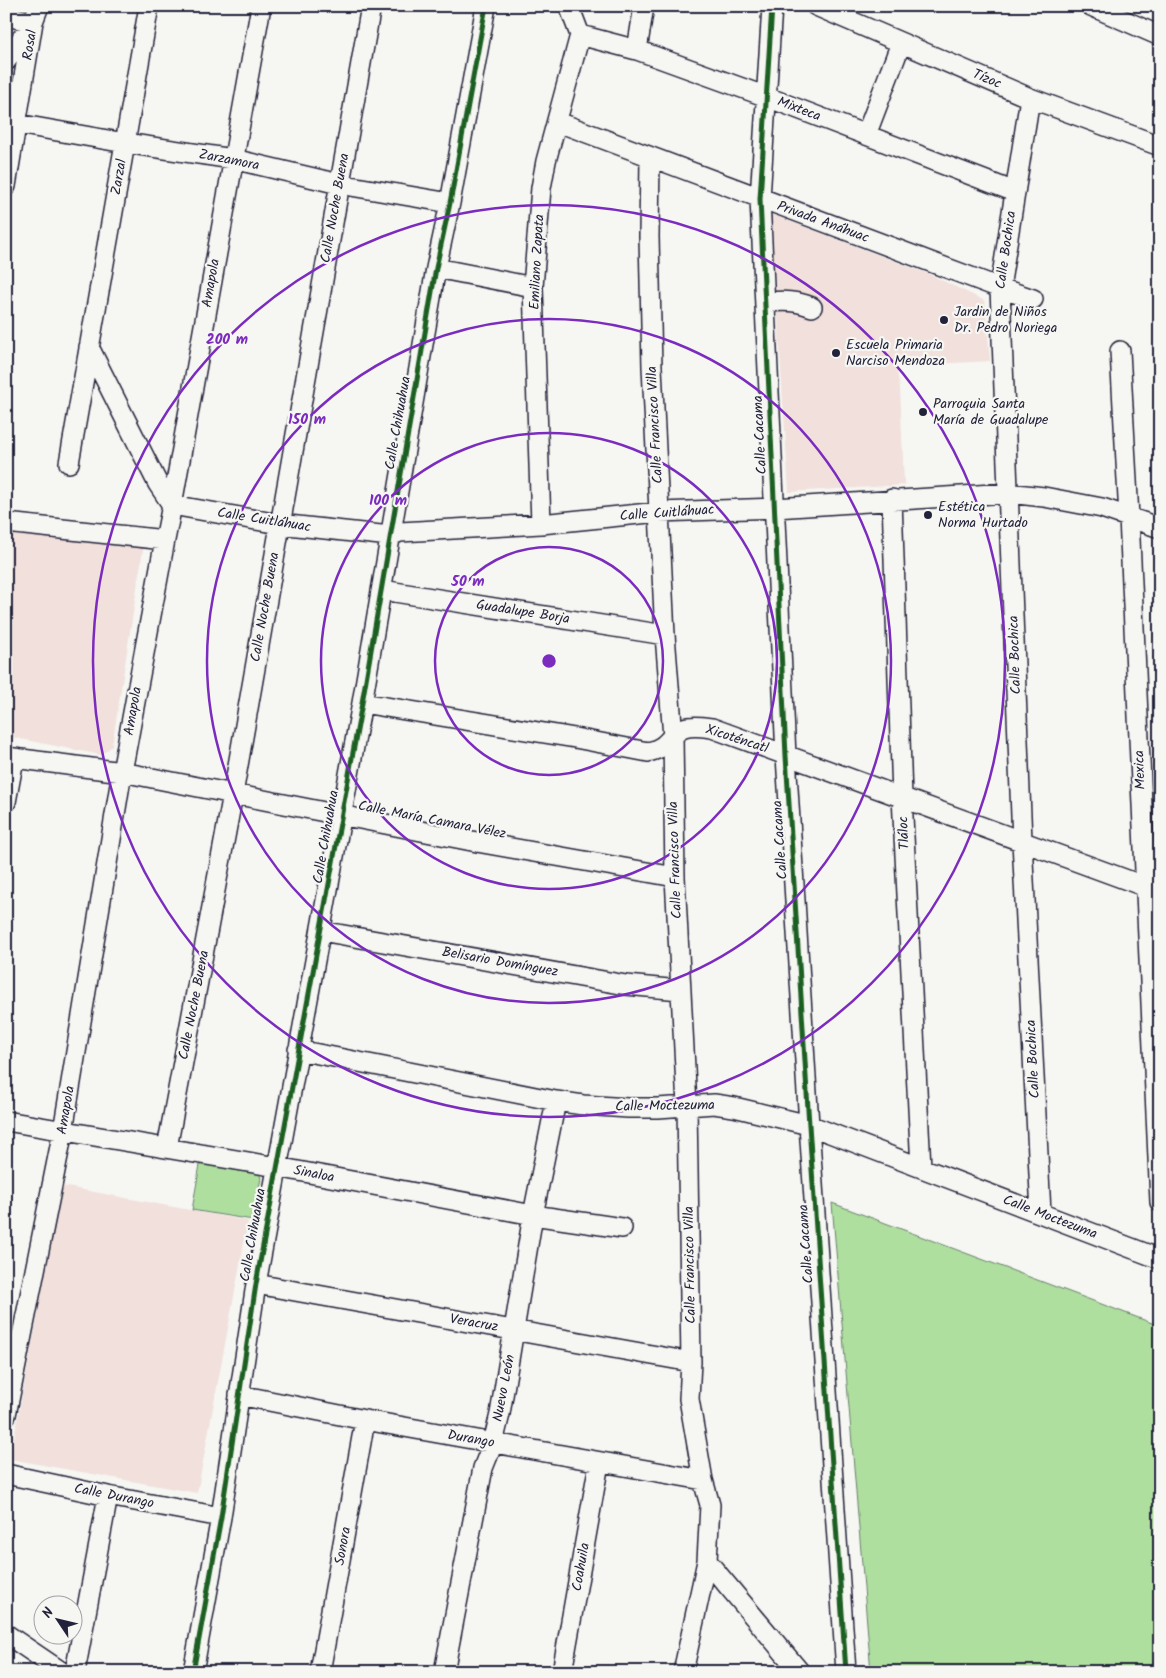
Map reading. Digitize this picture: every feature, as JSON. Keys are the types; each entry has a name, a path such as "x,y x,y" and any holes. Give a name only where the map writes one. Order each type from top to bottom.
{"street":[{"name":"Zarzal","path":"69,463 149,6"},
{"name":"Amapola","path":"6,1415 63,1131 122,772 172,505 261,6"},
{"name":"Calle Noche Buena","path":"167,1148 233,794 371,6"},
{"name":"Calle Chihuahua","path":"193,1672 221,1516 256,1284 362,703 436,268 450,203 486,6"},
{"path":"569,6 580,35"},
{"path":"637,50 644,6"},
{"name":"Calle Cacama","path":"772,6 760,198 786,756 846,1672"},
{"name":"Tízoc","path":"816,6 1030,98 1160,146"},
{"path":"1092,6 1160,36"},
{"path":"6,16 36,14"},
{"path":"6,61 36,14"},
{"name":"Rosal","path":"6,186 12,122 36,14"},
{"name":"Mixteca","path":"580,35 637,50 767,97 1015,192"},
{"name":"Emiliano Zapata","path":"541,524 534,287 541,188 546,160 558,122 580,35"},
{"path":"866,135 900,42"},
{"name":"Calle Bochica","path":"1030,98 1000,288 1022,841 1041,1213"},
{"name":"Zarzamora","path":"12,122 125,143 233,159 339,184 450,203"},
{"name":"Privada Anáhuac","path":"558,122 1033,299"},
{"name":"Calle Francisco Villa","path":"650,157 649,236 652,367 665,635 673,737 675,877 687,1106 691,1362 689,1399 703,1480 710,1505 707,1561 683,1672"},
{"path":"436,268 534,287"},
{"path":"765,302 792,301 812,307"},
{"path":"89,347 158,484 172,505"},
{"name":"Mexica","path":"1120,351 1152,889 1160,1202"},
{"name":"Calle Cuitláhuac","path":"172,505 279,524 390,536 400,532 541,524 659,512 775,508 1008,493 1068,501 1102,508 1160,528"},
{"name":"Tláloc","path":"892,499 902,797 921,1167"},
{"path":"6,524 164,540"},
{"name":"Guadalupe Borja","path":"382,590 665,635"},
{"name":"Xicoténcatl","path":"362,703 576,738 648,752 658,750 684,728 696,726 712,728 1152,889"},
{"path":"6,802 10,758"},
{"name":"Calle María Camara Vélez","path":"10,758 122,772 477,842 675,877"},
{"name":"Belisario Domínguez","path":"321,931 626,985 680,990"},
{"name":"Calle Moctezuma","path":"298,1050 583,1105 628,1108 714,1104 770,1115 809,1125 1160,1259"},
{"name":"Nuevo León","path":"444,1672 483,1468 493,1443 500,1414 533,1216 556,1101"},
{"name":"Sinaloa","path":"6,1121 277,1167 533,1216 622,1228"},
{"name":"Veracruz","path":"256,1284 691,1362"},
{"name":"Durango","path":"239,1395 365,1420 703,1480"},
{"name":"Sonora","path":"320,1672 365,1420"},
{"name":"Coahuila","path":"562,1672 599,1462"},
{"name":"Calle Durango","path":"6,1474 108,1496 221,1516"},
{"path":"75,1672 108,1496"},
{"path":"707,1561 800,1672"},
{"path":"6,1634 53,1669"}],"shaded area":[{"name":"Escuela Primaria Narciso Mendoza","path":"771,214 931,275 985,301 990,361 896,366 900,388 904,485 789,492"},
{"path":"6,530 144,543 112,746 101,755 6,736"},
{"path":"62,1186 248,1221 197,1493 10,1459"}],"green space":[{"path":"201,1159 257,1169 261,1178 253,1220 192,1210"},
{"path":"832,1203 1160,1326 1160,1672 871,1672"}],"cycle path":[{"path":"193,1672 221,1517 256,1284 362,703 436,268 450,203 486,6"},
{"path":"772,6 760,199 786,756 846,1672"}],"place":[{"name":"Jardin de Niños Dr. Pedro Noriega","path":"944,320"},
{"name":"Escuela Primaria Narciso Mendoza","path":"836,353"},
{"name":"Parroquia Santa María de Guadalupe","path":"923,412"},
{"name":"Estética Norma Hurtado","path":"928,515"}]}
